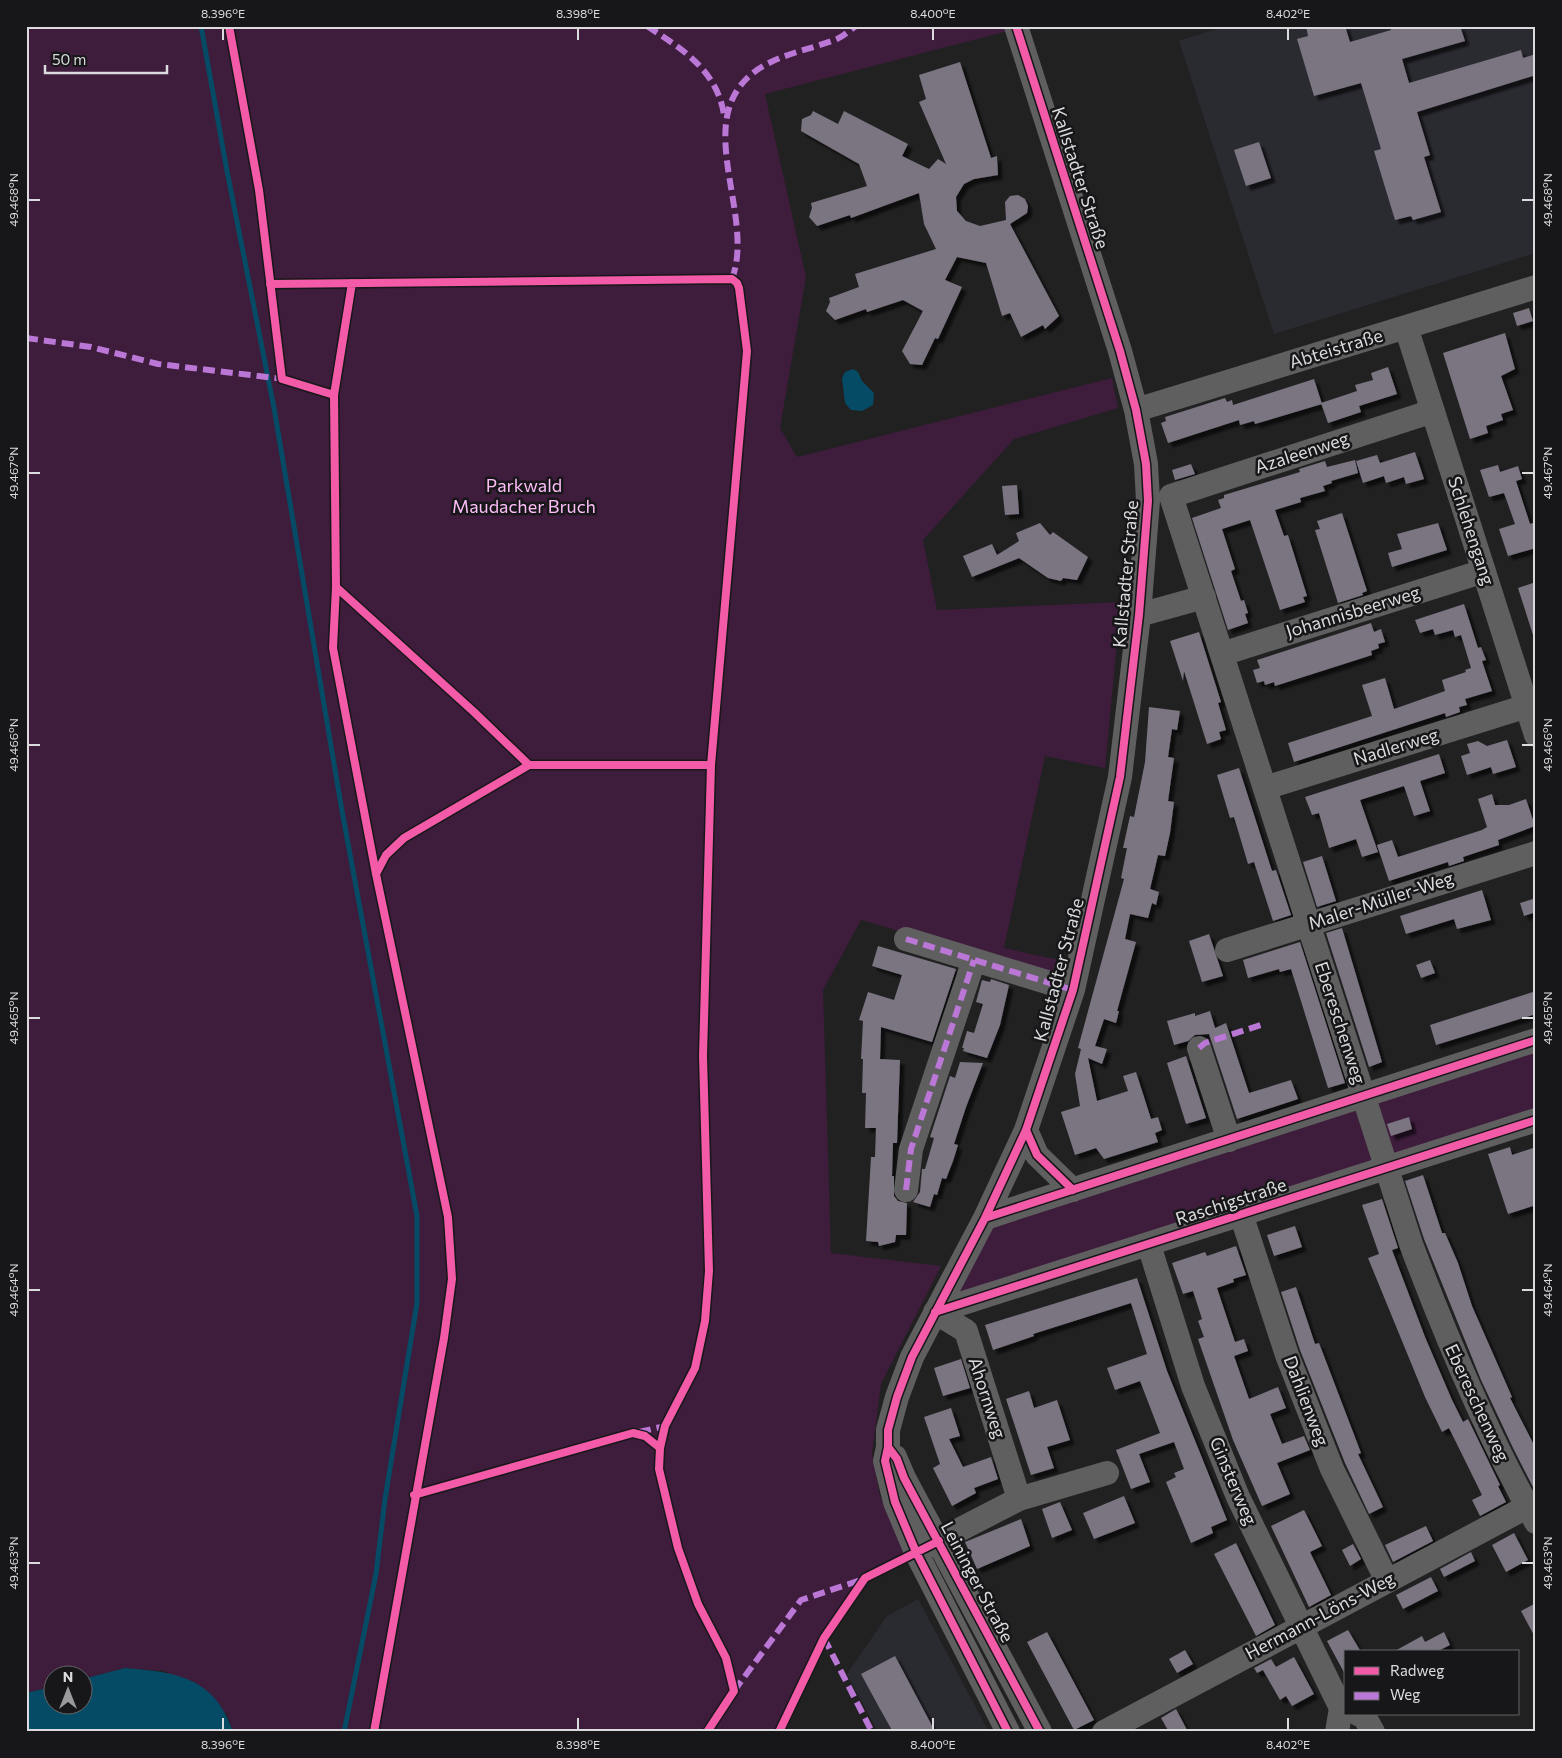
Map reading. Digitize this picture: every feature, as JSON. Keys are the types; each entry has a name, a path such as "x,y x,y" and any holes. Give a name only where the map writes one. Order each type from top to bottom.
{"street":[{"name":"Kallstadter Straße","path":"985,1218 1026,1130 1073,990 1120,777 1139,615 1148,501 1146,464 1136,410 1120,351 1016,26"},
{"name":"Abteistraße","path":"1136,410 1536,287"},
{"name":"Schlehengang","path":"1406,327 1536,735"},
{"name":"Azaleenweg","path":"1171,496 1433,411"},
{"name":"Ebereschenweg","path":"1171,496 1411,1244 1438,1318 1480,1416 1533,1510"},
{"name":"Johannisbeerweg","path":"1222,654 1484,571"},
{"path":"1139,615 1204,597"},
{"name":"Nadlerweg","path":"1265,788 1526,706"},
{"name":"Maler-Müller-Weg","path":"1227,950 1536,853"},
{"name":"Kallstadter Straße","path":"906,939 1073,990"},
{"path":"906,1190 911,1149 974,960"},
{"path":"1008,1732 916,1552 895,1502 885,1461 888,1447 888,1430 897,1397 912,1357 985,1218 1536,1040"},
{"path":"1199,1048 1229,1140"},
{"name":"Raschigstraße","path":"935,1312 1536,1120"},
{"path":"1026,1130 1038,1155 1073,1190"},
{"name":"Dahlienweg","path":"1241,1214 1287,1355 1332,1469 1387,1581"},
{"name":"Ginsterweg","path":"1149,1245 1197,1395 1238,1497 1300,1626 1344,1704"},
{"name":"Ahornweg","path":"935,1312 966,1331 1019,1499"},
{"name":"Leininger Straße","path":"888,1447 897,1459 904,1478 1040,1732"},
{"path":"916,1552 1019,1499 1108,1473"},
{"name":"Hermann-Löns-Weg","path":"1104,1732 1300,1626 1387,1581 1533,1510"},
{"path":"1337,1732 1345,1716"},
{"name":"Ginsterweg","path":"1364,1716 1372,1732"}],"shaded area":[{"path":"1225,26 1536,26 1536,253 1274,334 1179,41"},
{"path":"918,1599 989,1732 878,1732 847,1674 887,1616"}],"green space":[{"name":"Parkwald Maudacher Bruch","path":"26,26 1007,26 1008,31 765,94 806,277 780,428 797,457 1112,378 1118,408 1014,439 923,540 937,610 1121,602 1105,768 1045,756 1004,948 1063,961 1061,978 861,920 823,990 831,1253 941,1266 881,1384 872,1454 880,1497 910,1550 862,1575 819,1636 774,1732 233,1732 227,1714 165,1671 125,1668 92,1677 92,1666 42,1666 42,1689 26,1693"},
{"path":"1536,1040 1536,1120 935,1312 985,1218"}],"water":[{"path":"853,369 858,372 862,381 874,393 873,405 862,411 851,410 845,403 842,378 845,372"},
{"path":"125,1668 161,1672 191,1681 216,1699 233,1732 26,1732 26,1693 42,1689 42,1716 92,1716 92,1677"}],"building":[{"path":"1306,26 1345,26 1350,42 1391,30 1390,26 1460,26 1465,41 1402,59 1409,83 1521,50 1523,58 1536,54 1536,75 1417,112 1430,155 1424,157 1441,212 1413,220 1411,216 1395,220 1374,151 1381,149 1361,83 1314,96 1297,39 1308,36"},
{"path":"960,62 991,158 997,156 998,175 974,179 964,184 956,197 957,211 966,221 980,226 1006,220 1005,202 1010,196 1018,195 1025,199 1028,206 1027,213 1010,224 1059,316 1045,329 1043,325 1021,337 1010,313 1002,316 986,263 957,257 945,280 962,287 938,339 935,338 922,365 910,364 902,351 923,311 903,300 867,312 866,309 835,320 826,311 830,302 829,298 859,287 855,274 936,249 924,224 919,193 851,218 850,215 817,226 809,217 812,208 811,203 867,186 859,164 801,131 802,119 811,115 813,111 838,124 844,111 908,144 902,156 929,169 938,159 946,164 919,102 926,99 919,75"},
{"path":"1259,142 1271,178 1246,186 1234,150"},
{"path":"1529,308 1533,321 1517,326 1513,313"},
{"path":"1505,333 1515,369 1501,376 1513,410 1501,414 1503,420 1486,426 1488,433 1470,439 1443,353"},
{"path":"1388,367 1397,394 1359,406 1361,412 1328,423 1321,403 1357,391 1355,385 1373,380 1371,373"},
{"path":"1314,379 1322,404 1255,424 1254,421 1240,425 1239,420 1168,443 1161,423 1166,421 1165,417 1225,398 1227,402 1232,400 1233,405"},
{"path":"1415,452 1424,479 1406,484 1404,477 1386,483 1384,476 1363,483 1356,461 1377,455 1380,463"},
{"path":"1355,460 1358,473 1331,481 1332,483 1323,486 1325,491 1300,498 1301,502 1275,510 1284,536 1288,535 1307,596 1303,597 1305,602 1280,610 1250,520 1222,529 1235,569 1231,571 1241,601 1244,600 1248,613 1245,614 1248,623 1228,630 1192,518 1221,508 1218,500 1224,498 1224,495 1300,472 1299,469 1325,461 1327,467"},
{"path":"1191,464 1195,474 1175,480 1172,470"},
{"path":"1498,465 1500,472 1518,466 1522,479 1516,481 1530,524 1536,522 1536,548 1508,556 1499,529 1515,524 1504,493 1489,497 1480,470"},
{"path":"1017,485 1019,514 1005,515 1002,486"},
{"path":"1342,513 1367,591 1362,593 1363,595 1338,603 1315,530 1320,529 1317,521"},
{"path":"1040,523 1050,535 1053,532 1088,557 1077,580 1063,578 1061,581 1048,578 1019,558 972,577 963,556 992,544 997,555 1019,541 1016,533"},
{"path":"1438,523 1447,550 1392,567 1388,553 1402,549 1397,534"},
{"path":"1536,582 1536,635 1533,635 1518,588"},
{"path":"1464,604 1478,648 1481,647 1486,660 1482,661 1492,691 1465,699 1467,705 1459,707 1460,712 1446,717 1445,713 1294,762 1288,743 1372,716 1362,685 1385,678 1394,709 1445,691 1442,680 1466,672 1465,670 1471,668 1461,635 1455,637 1453,630 1435,635 1433,629 1420,633 1415,620"},
{"path":"1371,623 1374,632 1381,629 1385,642 1378,644 1379,648 1371,651 1372,655 1275,686 1274,682 1265,685 1264,681 1257,683 1253,670 1260,668 1257,660"},
{"path":"1199,632 1221,702 1218,703 1226,730 1219,732 1221,739 1207,744 1184,671 1183,681 1170,641"},
{"path":"1149,707 1180,711 1177,730 1172,729 1168,757 1174,758 1168,801 1174,802 1170,833 1165,856 1158,855 1150,889 1159,892 1156,905 1152,903 1148,918 1130,914 1125,939 1136,942 1117,1011 1119,1011 1116,1023 1104,1019 1095,1046 1107,1049 1102,1064 1088,1058 1097,1101 1128,1091 1123,1076 1136,1072 1151,1119 1158,1117 1162,1130 1155,1133 1158,1142 1104,1159 1096,1148 1075,1155 1061,1112 1080,1106 1075,1074 1081,1049 1078,1048 1124,879 1121,878 1127,848 1123,848 1130,816 1134,817 1145,762"},
{"path":"1507,740 1516,767 1493,774 1491,767 1467,775 1461,756 1470,753 1467,744 1478,741 1487,746"},
{"path":"1439,754 1445,773 1420,781 1430,811 1414,816 1404,786 1360,800 1378,852 1362,857 1356,839 1329,848 1319,813 1312,815 1305,797"},
{"path":"1239,768 1272,871 1276,870 1291,915 1273,921 1254,862 1248,864 1234,817 1230,818 1217,775"},
{"path":"1492,794 1495,805 1509,805 1526,799 1535,826 1498,840 1499,845 1463,857 1464,861 1449,866 1448,862 1389,881 1377,845 1392,840 1398,857 1482,830 1487,827 1478,799"},
{"path":"1322,856 1336,901 1317,907 1303,862"},
{"path":"1482,890 1491,920 1457,929 1454,919 1406,934 1400,916"},
{"path":"1536,898 1536,912 1524,916 1520,903"},
{"path":"1342,928 1382,1062 1369,1067 1326,933"},
{"path":"1209,934 1223,976 1202,982 1189,941"},
{"path":"1300,942 1345,1083 1328,1088 1291,969 1280,972 1279,969 1248,978 1243,960"},
{"path":"878,946 956,969 932,1042 881,1027 880,1059 900,1060 897,1143 893,1143 892,1176 894,1176 894,1196 898,1201 907,1203 906,1235 896,1235 895,1242 879,1246 878,1242 866,1241 871,1157 875,1157 876,1128 865,1128 866,1093 862,1093 863,1059 861,1059 863,1021 859,1020 868,992 894,1000 902,975 872,966"},
{"path":"1430,960 1435,973 1421,978 1416,965"},
{"path":"991,979 1009,985 1000,1025 987,1058 963,1051 964,1048 962,1048 967,1031 974,1033 983,1004 976,1002 982,980 990,982"},
{"path":"1536,991 1536,1014 1436,1045 1430,1025"},
{"path":"1210,1011 1215,1028 1226,1023 1249,1093 1291,1080 1298,1099 1237,1119 1209,1034 1195,1035 1188,1041 1174,1045 1167,1021"},
{"path":"1186,1056 1206,1118 1186,1124 1167,1063"},
{"path":"960,1062 983,1063 954,1144 958,1145 953,1161 946,1179 942,1178 937,1195 934,1194 930,1207 913,1202 920,1192 922,1169 925,1169 934,1138 930,1137 950,1076 955,1078"},
{"path":"1409,1117 1412,1129 1391,1136 1387,1124"},
{"path":"1510,1147 1512,1155 1536,1147 1536,1205 1508,1214 1488,1154"},
{"path":"1423,1175 1442,1233 1445,1233 1458,1263 1472,1306 1512,1397 1510,1398 1536,1449 1536,1488 1534,1489 1481,1380 1424,1239 1405,1181"},
{"path":"1382,1199 1398,1248 1392,1250 1425,1337 1452,1400 1463,1422 1468,1419 1500,1485 1498,1486 1506,1502 1480,1516 1472,1500 1482,1495 1449,1428 1442,1432 1425,1397 1368,1258 1379,1254 1362,1205"},
{"path":"1295,1226 1302,1247 1274,1256 1267,1235"},
{"path":"1236,1246 1246,1275 1233,1279 1234,1282 1217,1288 1235,1342 1244,1339 1248,1351 1234,1356 1249,1399 1278,1387 1286,1408 1270,1414 1282,1444 1304,1436 1310,1450 1277,1463 1290,1494 1262,1506 1233,1440 1198,1339 1204,1337 1198,1321 1202,1319 1193,1291 1183,1294 1172,1263 1205,1252 1207,1256"},
{"path":"1137,1278 1167,1371 1227,1520 1211,1527 1213,1533 1191,1543 1166,1482 1176,1477 1174,1473 1184,1469 1174,1442 1139,1454 1150,1482 1131,1489 1116,1450 1160,1433 1140,1381 1115,1390 1107,1368 1147,1354 1131,1303 1033,1334 1034,1336 993,1350 985,1325"},
{"path":"1296,1287 1315,1344 1319,1343 1361,1453 1358,1454 1383,1507 1369,1514 1345,1463 1300,1350 1281,1292"},
{"path":"961,1359 970,1388 943,1396 934,1368"},
{"path":"1029,1391 1034,1408 1057,1400 1070,1440 1047,1447 1054,1468 1031,1475 1006,1399"},
{"path":"951,1408 960,1436 949,1439 963,1467 991,1457 998,1479 974,1488 976,1493 952,1506 933,1468 940,1464 924,1417"},
{"path":"1124,1496 1135,1523 1094,1539 1083,1513"},
{"path":"1060,1502 1072,1530 1052,1538 1042,1509"},
{"path":"1304,1510 1322,1546 1310,1552 1331,1595 1309,1607 1271,1526"},
{"path":"1021,1519 1030,1546 977,1569 965,1542"},
{"path":"1426,1526 1433,1541 1393,1562 1385,1545"},
{"path":"1514,1533 1528,1560 1506,1572 1492,1545"},
{"path":"1236,1543 1275,1625 1256,1636 1214,1554"},
{"path":"1353,1544 1361,1559 1350,1566 1342,1550"},
{"path":"1471,1552 1475,1561 1444,1577 1440,1569"},
{"path":"1431,1577 1438,1591 1403,1609 1396,1595"},
{"path":"1536,1603 1536,1639 1521,1611"},
{"path":"1348,1630 1360,1650 1344,1650 1344,1672 1327,1641"},
{"path":"1047,1632 1094,1720 1074,1730 1027,1642"},
{"path":"1444,1632 1450,1645 1440,1650 1397,1650 1422,1636 1425,1642"},
{"path":"1185,1650 1193,1664 1177,1673 1169,1659"},
{"path":"895,1656 935,1732 893,1732 861,1674"},
{"path":"1294,1657 1314,1694 1292,1706 1286,1696 1280,1700 1263,1670 1257,1673 1254,1668 1271,1659 1276,1667"},
{"path":"1176,1709 1188,1732 1169,1732 1161,1718"}],"waterway":[{"path":"201,26 227,171 274,408 342,811 417,1216 417,1303 385,1499 376,1574 344,1732"}],"marked path":[{"path":"647,26 685,52 706,73 714,85 724,115"},
{"path":"732,279 737,254 737,227 725,143 727,117 735,93 753,73 772,61 837,39 856,26"},
{"path":"26,338 91,347 158,364 284,379"},
{"path":"906,939 1073,990"},
{"path":"906,1190 911,1149 974,960"},
{"path":"1199,1048 1205,1043 1261,1025"},
{"path":"639,1432 665,1426"},
{"path":"734,1691 801,1600 864,1579"},
{"path":"824,1638 872,1732"}],"cycle path":[{"path":"229,26 259,190 282,379 334,395"},
{"path":"1008,1732 916,1552 895,1502 885,1461 888,1447 888,1430 897,1397 912,1357 985,1218 1026,1130 1073,990 1120,777 1139,615 1148,501 1146,464 1136,410 1120,351 1016,26"},
{"path":"270,284 732,279 739,288 747,351 711,765 703,1056 709,1271 705,1321 695,1368 665,1426 660,1448 659,1469 678,1548 698,1604 726,1658 734,1691 707,1732"},
{"path":"352,283 334,395 336,587 333,648 376,874 448,1217 452,1279 444,1338 374,1732"},
{"path":"336,587 474,712 529,765"},
{"path":"376,874 386,855 404,838 529,765 711,765"},
{"path":"985,1218 1536,1040"},
{"path":"935,1312 1536,1120"},
{"path":"1026,1130 1037,1155 1073,1190"},
{"path":"414,1495 633,1433 645,1436 660,1448"},
{"path":"888,1447 897,1459 904,1478 1040,1732"},
{"path":"779,1732 824,1638 865,1578 939,1541"}]}
